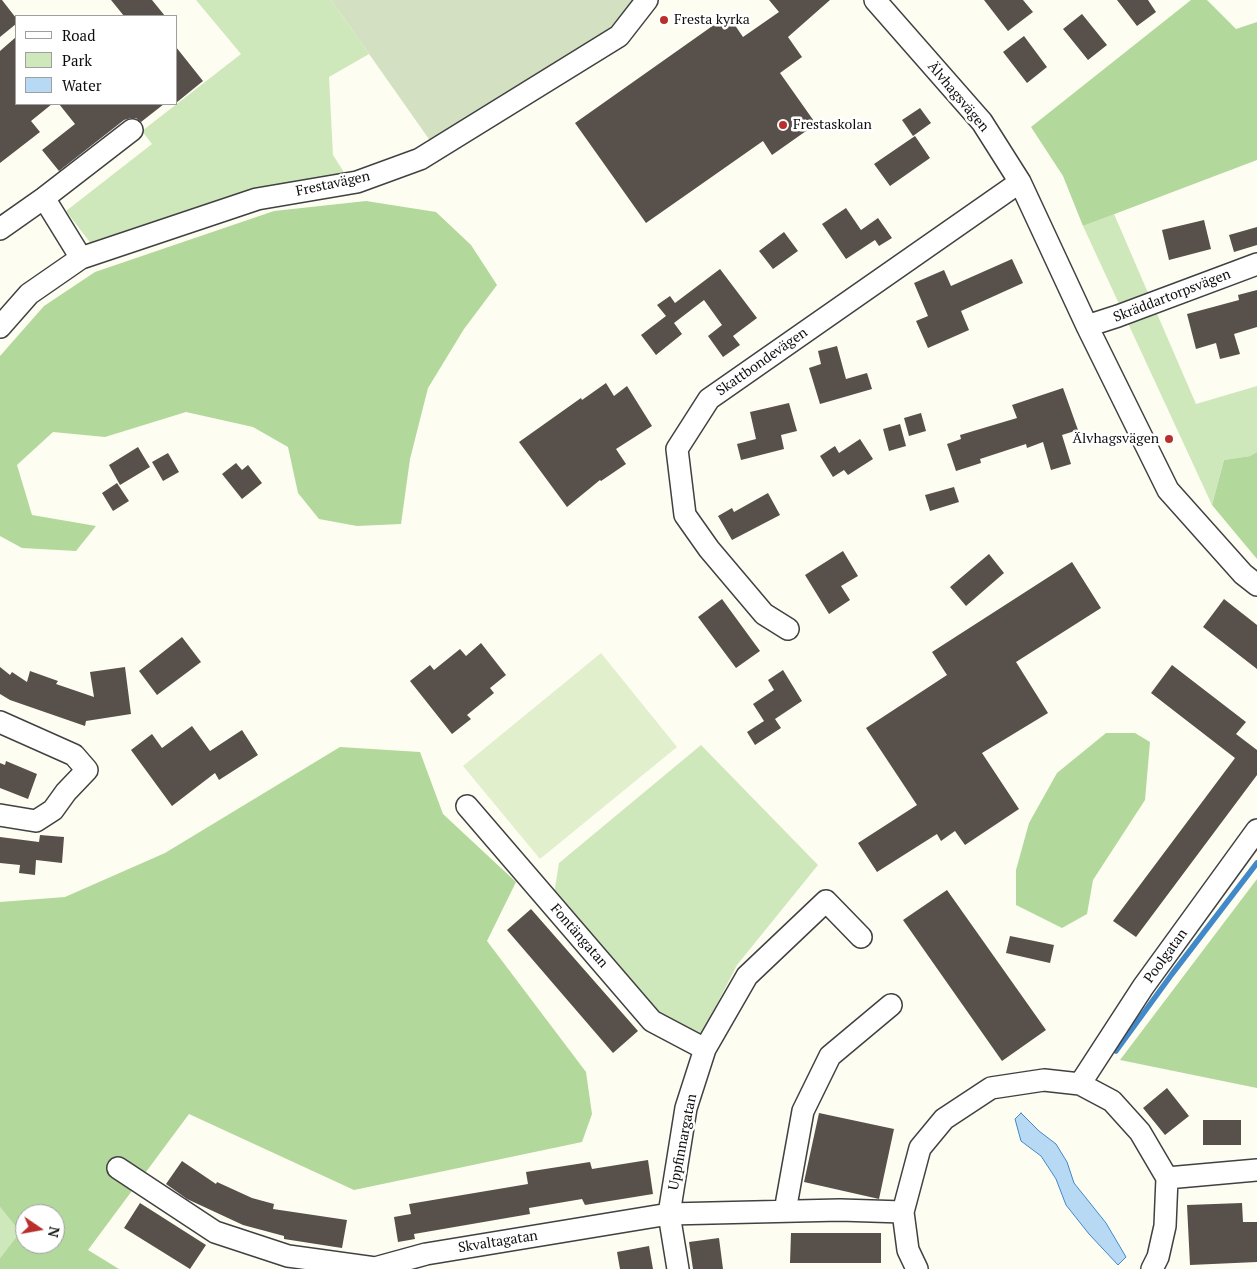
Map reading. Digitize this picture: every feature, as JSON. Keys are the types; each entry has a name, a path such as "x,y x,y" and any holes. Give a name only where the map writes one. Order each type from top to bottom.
{"street":[{"name":"Frestavägen","path":"0,328 29,294 81,258 257,199 358,182 420,159 620,36 647,0"},
{"name":"Älvhagsvägen","path":"875,0 982,122 1020,182 1087,326 1168,490 1243,574 1257,585"},
{"path":"0,229 44,198 132,130"},
{"name":"Skattbondevägen","path":"788,628 764,614 709,549 685,515 678,449 709,398 1020,182"},
{"path":"44,198 81,258"},
{"name":"Skräddartorpsvägen","path":"1087,326 1257,264"},
{"path":"0,722 74,755 88,770 66,792 53,810 36,821 0,815"},
{"name":"Fontängatan","path":"467,806 652,1021 706,1049"},
{"name":"Poolgatan","path":"1080,1084 1144,987 1257,830"},
{"name":"Uppfinnargatan","path":"678,1269 669,1214 686,1108 706,1049 748,976 826,901 861,937"},
{"path":"785,1211 803,1111 830,1056 891,1005"},
{"path":"916,1269 908,1250 903,1212 920,1148 944,1119 991,1088 1044,1080 1080,1084 1112,1101 1140,1132 1167,1178 1165,1226 1158,1257 1152,1269"},
{"name":"Skvaltagatan","path":"118,1168 214,1232 288,1256 375,1269 426,1254 669,1214 840,1210 903,1212"},
{"path":"1167,1178 1257,1170"}],"green space":[{"path":"196,0 331,0 369,54 329,77 333,155 347,177 92,245 66,211 152,144 142,131 175,105 178,105 178,103 241,54"},
{"path":"331,0 634,0 610,30 431,142"},
{"path":"1191,0 1207,0 1236,29 1257,22 1257,160 1083,226 1063,176 1031,127"},
{"path":"366,201 436,212 471,245 497,285 464,329 428,388 410,459 401,524 357,526 319,519 298,493 288,447 253,427 186,412 105,437 53,432 17,465 32,515 96,526 76,551 22,548 0,536 0,356 44,306 95,272 274,211"},
{"path":"1114,214 1196,404 1257,386 1257,452 1250,456 1224,460 1212,505 1083,226"},
{"path":"1257,452 1257,559 1212,505 1224,460 1250,456"},
{"path":"601,653 677,747 540,859 463,766"},
{"path":"1106,733 1135,733 1150,742 1145,800 1093,880 1087,914 1062,928 1016,905 1016,870 1029,823 1057,773"},
{"path":"701,745 818,865 737,965 701,1035 660,1014 554,894 559,863"},
{"path":"340,747 420,752 443,814 516,882 487,941 586,1072 592,1114 582,1142 354,1190 189,1114 88,1250 119,1269 0,1269 0,1258 15,1238 15,1254 65,1254 65,1204 15,1204 15,1226 0,1207 0,902 65,897 165,853"},
{"path":"1257,879 1257,1088 1120,1060"},
{"path":"0,1207 15,1226 15,1238 0,1258"}],"water":[{"path":"1021,1113 1039,1131 1056,1144 1067,1162 1074,1183 1106,1223 1126,1257 1118,1265 1089,1234 1066,1205 1056,1179 1041,1156 1021,1141 1015,1119"}],"building":[{"path":"0,0 2,0 15,17 15,25 0,37"},
{"path":"111,0 152,0 164,15 123,15"},
{"path":"769,0 830,0 788,37 802,57 780,73 816,124 772,155 763,141 646,223 575,123 728,15 743,37 779,12"},
{"path":"984,0 1023,0 1033,12 1008,31"},
{"path":"1117,0 1148,0 1156,12 1137,26"},
{"path":"1082,14 1107,45 1088,60 1063,29"},
{"path":"1024,36 1047,67 1027,83 1003,52"},
{"path":"15,38 15,105 51,105 31,121 40,132 0,163 0,51"},
{"path":"178,50 203,81 178,101"},
{"path":"60,105 163,105 141,122 136,118 124,120 59,171 42,150 75,124"},
{"path":"920,108 931,123 913,136 902,120"},
{"path":"915,136 930,158 890,186 874,164"},
{"path":"846,208 861,230 878,218 892,238 879,246 875,240 846,259 822,224"},
{"path":"1204,220 1211,249 1169,260 1162,230"},
{"path":"1257,227 1257,245 1234,252 1229,235"},
{"path":"784,232 798,251 773,269 759,251"},
{"path":"1012,259 1023,283 961,311 969,330 928,348 916,321 928,316 914,283 944,270 951,286"},
{"path":"720,269 757,318 733,336 740,345 723,357 708,336 722,325 704,300 674,323 682,334 656,355 641,335 666,316 657,305 670,296 675,303"},
{"path":"1257,290 1257,327 1234,334 1240,354 1220,359 1216,343 1196,349 1187,314 1239,300 1238,295"},
{"path":"837,346 846,379 867,373 872,389 820,404 809,368 821,364 818,351"},
{"path":"606,383 614,396 627,386 652,426 616,449 626,464 600,480 567,507 519,442 581,398 582,400"},
{"path":"1063,388 1078,430 1062,435 1071,464 1051,470 1043,442 1027,448 1026,444 980,459 981,463 956,471 947,444 961,439 960,435 1017,418 1012,405"},
{"path":"789,403 797,431 781,435 784,449 741,460 737,444 756,439 750,412"},
{"path":"921,413 926,431 909,436 904,418"},
{"path":"900,424 906,446 889,451 883,429"},
{"path":"860,439 873,459 848,475 844,470 833,477 820,456 835,446 839,453"},
{"path":"138,447 150,467 120,485 109,465"},
{"path":"168,453 179,472 163,481 152,462"},
{"path":"236,463 242,470 248,465 262,483 242,499 222,474"},
{"path":"117,483 129,501 113,511 102,493"},
{"path":"954,487 959,502 930,511 925,495"},
{"path":"768,493 780,515 732,540 718,516 732,508 734,512"},
{"path":"843,551 858,576 841,586 850,600 829,614 805,575"},
{"path":"989,554 1004,573 966,606 950,587"},
{"path":"1072,562 1101,608 1016,662 1048,713 982,753 1019,809 965,845 955,831 941,841 937,834 877,872 858,843 917,805 866,728 947,675 932,652"},
{"path":"722,599 760,651 736,668 698,617"},
{"path":"1224,599 1257,625 1257,669 1203,627"},
{"path":"182,637 201,662 157,695 139,671"},
{"path":"481,643 506,675 490,688 494,693 467,715 471,719 452,734 410,681 430,665 434,670 460,649 466,656"},
{"path":"1172,665 1246,722 1236,734 1257,750 1257,775 1136,937 1113,921 1235,758 1151,693"},
{"path":"0,667 10,675 12,672 27,682 30,671 58,681 56,684 94,697 90,672 125,667 131,714 86,721 85,726 10,700 0,694"},
{"path":"783,670 802,701 775,719 781,728 755,745 747,732 764,721 753,704 774,690 768,680"},
{"path":"192,726 210,751 242,730 258,755 219,780 215,773 172,806 131,750 152,734 162,748"},
{"path":"6,761 37,774 28,799 0,788 0,763 5,765"},
{"path":"40,835 64,837 62,863 36,860 35,875 19,873 20,865 0,863 0,837 39,842"},
{"path":"947,890 1046,1030 1002,1061 903,920"},
{"path":"531,909 638,1031 613,1053 507,930"},
{"path":"1010,936 1054,945 1050,963 1006,953"},
{"path":"1167,1088 1189,1116 1165,1135 1143,1108"},
{"path":"819,1113 894,1129 879,1199 804,1182"},
{"path":"1203,1120 1241,1120 1241,1145 1203,1145"},
{"path":"648,1160 653,1194 585,1205 582,1199 529,1208 530,1214 414,1234 415,1239 398,1242 394,1217 411,1214 409,1204 528,1184 526,1172 590,1162 592,1169"},
{"path":"182,1161 216,1184 217,1182 252,1198 274,1204 273,1209 347,1220 342,1248 284,1239 284,1236 243,1225 187,1199 166,1184"},
{"path":"140,1203 206,1245 190,1269 124,1228"},
{"path":"1242,1203 1243,1222 1257,1222 1257,1262 1190,1265 1187,1205"},
{"path":"791,1233 881,1233 881,1263 790,1263"},
{"path":"719,1238 723,1269 693,1269 689,1242"},
{"path":"649,1246 653,1269 620,1269 617,1252"}],"waterway":[{"path":"1116,1051 1257,863"}],"place":[{"name":"Fresta kyrka","path":"664,20"},
{"name":"Frestaskolan","path":"783,125"},
{"name":"Älvhagsvägen","path":"1169,439"}]}
